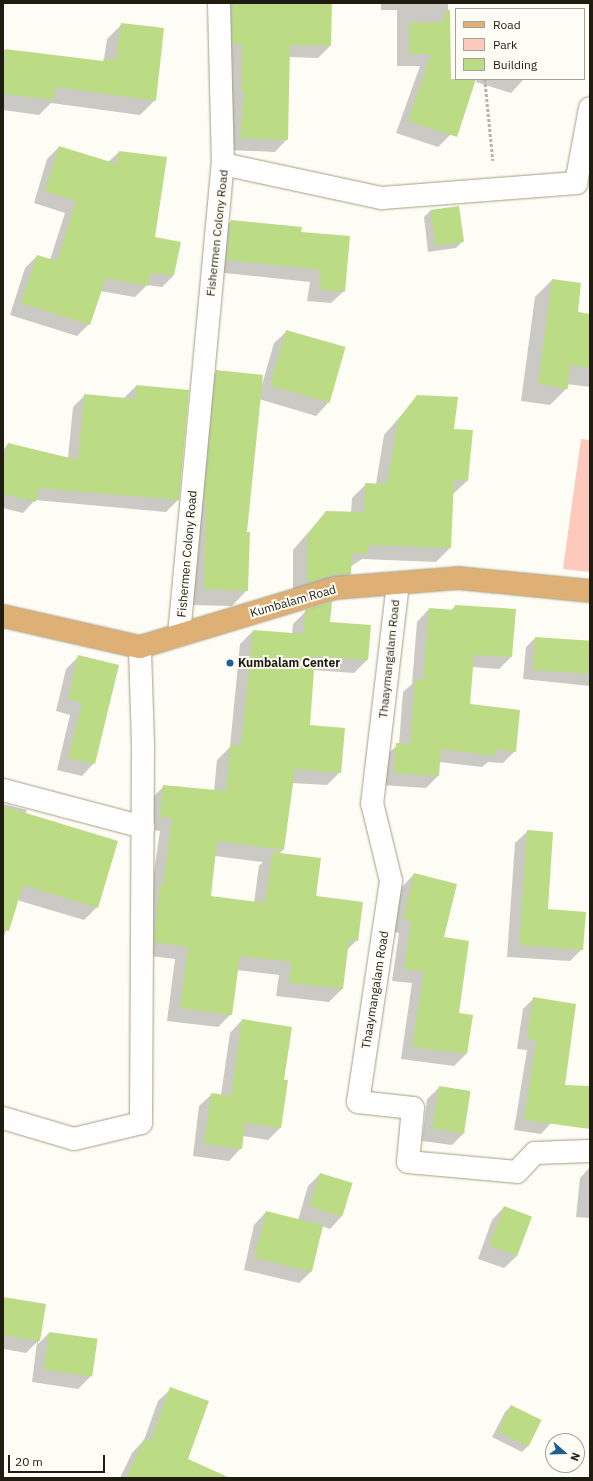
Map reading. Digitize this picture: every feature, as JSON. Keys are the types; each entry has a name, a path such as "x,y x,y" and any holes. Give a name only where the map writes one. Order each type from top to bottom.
{"main road":[{"name":"Kumbalam Road","path":"3,616 140,647 335,588 458,578 590,591"}],"street":[{"path":"219,3 223,164"},
{"name":"Fishermen Colony Road","path":"179,635 223,164 382,198 576,183 590,108"},
{"name":"Thaaymangalam Road","path":"398,583 372,803 391,881 358,1102 414,1108 408,1162 517,1172 535,1153 589,1151"},
{"path":"3,1118 74,1139 141,1123 143,827 140,647"},
{"path":"3,790 143,827"}],"path":[{"path":"485,80 495,190"}],"green space":[{"path":"581,439 590,440 590,572 563,569"}],"building":[{"path":"232,3 332,3 331,46 290,45 288,140 240,138 244,92 241,91 242,44 233,44"},
{"path":"447,10 450,10 451,79 476,80 457,137 408,121 431,54 409,54 409,23 442,22"},
{"path":"121,23 164,28 156,101 56,87 54,100 3,94 5,49 103,61 104,59 116,60"},
{"path":"59,146 117,164 119,151 167,157 155,237 181,242 174,275 150,273 148,286 106,278 90,325 21,303 37,255 57,261 76,201 45,191"},
{"path":"459,206 464,242 435,246 430,210"},
{"path":"231,220 302,227 301,232 350,236 345,292 319,289 321,270 227,260"},
{"path":"552,279 581,283 578,312 590,314 590,368 570,365 568,389 538,384"},
{"path":"286,330 346,347 330,403 270,386"},
{"path":"216,370 263,375 247,532 250,532 248,591 204,589 206,503 204,502"},
{"path":"136,385 189,390 179,500 39,488 36,502 3,494 3,466 8,443 78,460 84,394 135,399"},
{"path":"417,395 458,397 454,429 473,430 468,481 454,480 451,548 369,545 368,554 352,553 351,574 335,574 307,583 307,535 326,511 364,512 365,483 387,484 398,420"},
{"path":"332,602 330,622 371,625 368,660 315,656 310,725 345,728 341,773 295,769 284,850 217,841 211,896 265,903 272,852 321,858 316,896 363,902 358,941 349,940 343,989 289,983 291,962 240,956 232,1015 180,1008 188,947 154,942 160,885 163,885 172,818 160,817 163,785 226,791 230,745 241,746 253,630 304,634 305,610"},
{"path":"455,605 516,609 512,657 474,655 470,704 520,710 516,752 496,749 495,756 441,749 439,776 394,773 396,743 410,744 415,679 423,680 429,608 454,610"},
{"path":"535,637 590,641 588,674 533,670"},
{"path":"78,655 119,665 95,764 68,758 82,703 68,699"},
{"path":"3,806 118,841 98,908 23,885 9,931 3,930"},
{"path":"527,830 553,832 548,909 586,912 583,950 519,945"},
{"path":"414,873 457,884 444,937 469,941 459,1013 473,1015 467,1054 412,1047 424,971 404,969 411,921 403,919"},
{"path":"533,997 576,1004 565,1085 590,1086 590,1129 524,1120 536,1040 527,1039"},
{"path":"242,1019 292,1027 284,1080 288,1080 281,1128 245,1123 242,1149 204,1144 211,1093 231,1096"},
{"path":"439,1086 471,1091 464,1133 432,1128"},
{"path":"320,1173 353,1183 342,1216 310,1206"},
{"path":"504,1206 532,1217 517,1256 489,1245"},
{"path":"266,1211 323,1225 312,1272 254,1258"},
{"path":"3,1297 46,1304 40,1341 3,1335"},
{"path":"49,1332 98,1339 92,1376 44,1370"},
{"path":"170,1387 209,1401 188,1459 230,1478 126,1478 144,1439 150,1442"},
{"path":"511,1405 542,1420 528,1447 498,1432"}],"place":[{"name":"Kumbalam Center","path":"230,663"}]}
